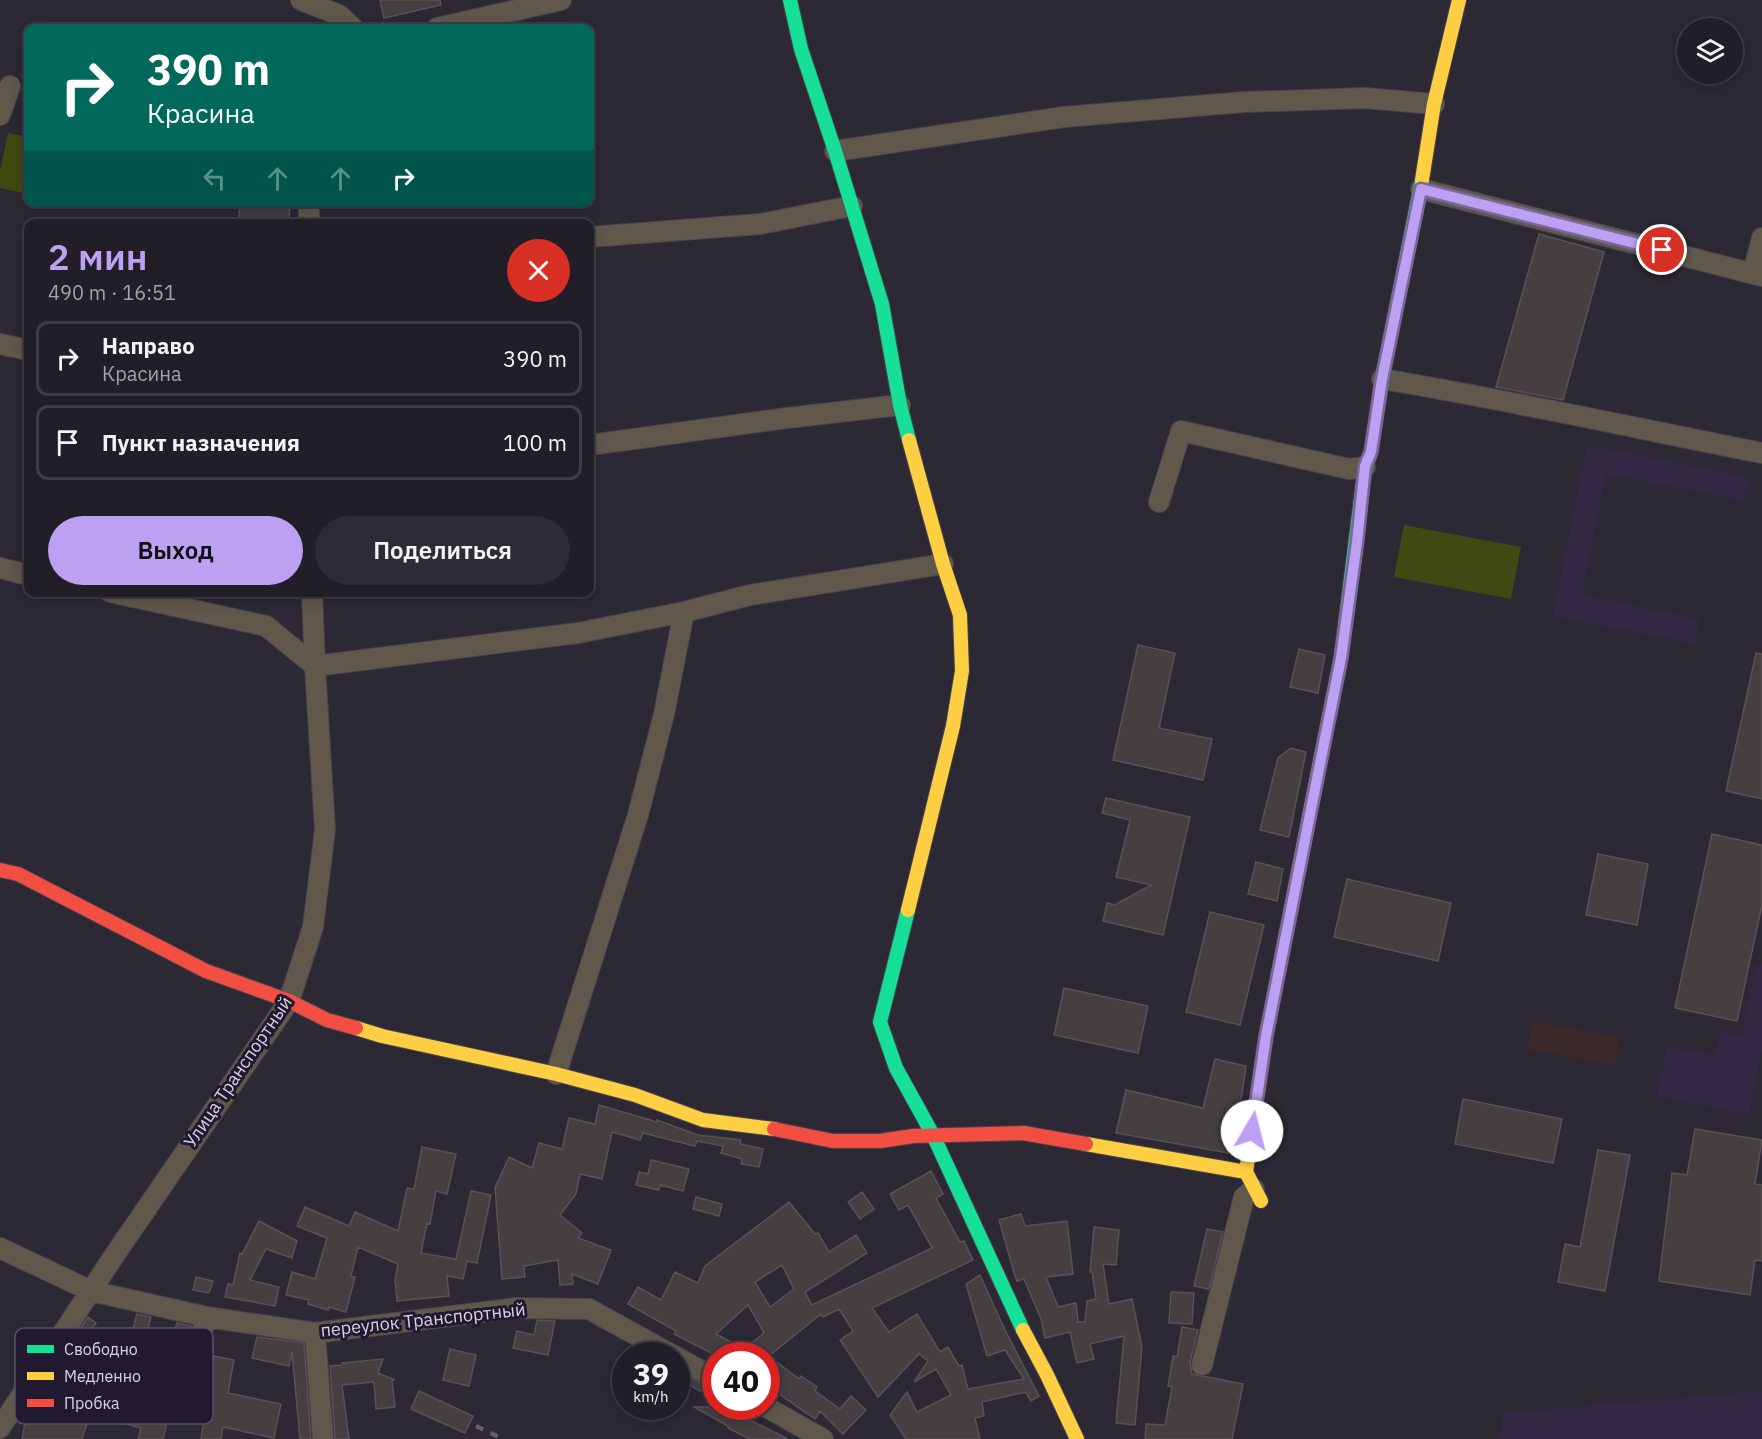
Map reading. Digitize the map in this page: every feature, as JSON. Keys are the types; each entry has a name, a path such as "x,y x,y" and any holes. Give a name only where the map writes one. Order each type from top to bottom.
{"street":[{"path":"301,0 339,15 349,24"},
{"path":"446,24 482,9 561,0"},
{"path":"790,0 801,50 882,304 900,405 943,564 960,615 962,671 953,726 880,1022 896,1068 933,1135 1019,1323 1077,1439"},
{"path":"1202,1365 1244,1197 1254,1187 1266,1036 1341,658 1365,466 1371,452 1382,379 1421,189 1434,104 1459,0"},
{"path":"0,115 13,86"},
{"path":"835,152 1064,117 1232,103 1365,98 1434,104"},
{"path":"1421,189 1758,275 1762,238"},
{"path":"594,237 760,224 852,206"},
{"path":"0,344 24,349"},
{"path":"1382,379 1486,396 1569,415 1762,453"},
{"path":"594,444 900,405"},
{"path":"1159,502 1181,431 1349,469 1365,466"},
{"path":"133,597 266,626 315,666 578,633 684,612 750,595 943,564"},
{"path":"0,568 24,574"},
{"name":"Улица Транспортный","path":"67,1328 116,1252 289,1001 313,927 325,830 312,597"},
{"path":"556,1074 638,815 664,714 684,612"},
{"path":"0,870 18,874 206,971 289,1001 327,1020 382,1036 556,1074 635,1095 703,1120 766,1127 833,1141 880,1141 933,1135 1023,1133 1254,1187"},
{"name":"переулок Транспортный","path":"0,1248 92,1291 207,1317 315,1333 516,1308 589,1309 648,1342"},
{"path":"203,1328 207,1317"},
{"path":"315,1333 323,1439"},
{"name":"Улица Транспортный","path":"0,1428 15,1406"},
{"path":"780,1415 824,1439"}],"shaded area":[{"path":"1587,445 1748,477 1744,501 1606,474 1582,595 1700,619 1695,644 1553,616"},
{"path":"1756,963 1762,964 1762,1051 1749,1115 1657,1096 1667,1046 1715,1055 1720,1031 1742,1035"},
{"path":"1533,1021 1620,1037 1615,1065 1527,1049"},
{"path":"1762,1391 1762,1439 1501,1439 1502,1413"}],"green space":[{"path":"8,133 24,136 24,193 0,188 0,171"},
{"path":"1404,525 1521,547 1511,599 1394,577"}],"building":[{"path":"380,0 440,0 441,5 384,18"},
{"path":"240,207 290,207 289,219 238,219"},
{"path":"1539,234 1604,252 1563,400 1496,387"},
{"path":"1138,645 1175,653 1159,728 1212,739 1203,780 1113,760"},
{"path":"1299,649 1325,655 1318,693 1290,687"},
{"path":"1756,653 1762,654 1762,799 1726,791"},
{"path":"1291,748 1306,752 1289,837 1260,830 1278,758"},
{"path":"1106,798 1190,817 1163,935 1103,921 1107,903 1115,905 1151,885 1116,877 1130,820 1102,813"},
{"path":"1712,834 1762,845 1762,905 1737,1021 1675,1008"},
{"path":"1598,854 1648,864 1637,925 1586,915"},
{"path":"1256,862 1283,869 1277,901 1248,894"},
{"path":"1347,879 1451,903 1438,961 1334,937"},
{"path":"1210,912 1264,925 1240,1025 1186,1012"},
{"path":"1064,988 1148,1006 1138,1053 1054,1035"},
{"path":"1215,1059 1246,1066 1228,1153 1116,1133 1126,1090 1203,1108"},
{"path":"1463,1099 1562,1119 1553,1163 1455,1144"},
{"path":"599,1105 657,1122 657,1120 698,1135 741,1140 740,1144 763,1149 759,1167 741,1164 742,1159 721,1153 723,1146 697,1141 695,1146 643,1133 640,1140 612,1132 602,1179 580,1174 576,1194 560,1215 582,1233 578,1238 611,1250 598,1284 572,1274 573,1284 560,1285 558,1260 524,1266 525,1277 502,1279 495,1188 509,1157 532,1168 539,1143 562,1149 569,1118 595,1124"},
{"path":"1695,1129 1762,1140 1755,1184 1762,1185 1762,1261 1755,1260 1750,1295 1659,1281 1672,1173 1687,1175"},
{"path":"422,1147 456,1154 447,1194 436,1191 430,1224 427,1223 421,1253 456,1259 471,1191 491,1195 477,1263 467,1261 463,1279 447,1276 449,1296 397,1301 395,1280 398,1264 358,1247 351,1276 355,1277 346,1312 329,1307 328,1310 308,1304 309,1300 286,1295 292,1272 315,1279 327,1238 297,1226 305,1207 349,1226 355,1212 398,1231 407,1188 414,1189"},
{"path":"1598,1150 1630,1155 1605,1291 1558,1282 1565,1244 1580,1247"},
{"path":"651,1160 689,1169 683,1191 660,1185 659,1190 636,1185 639,1172 648,1174"},
{"path":"931,1171 943,1194 936,1198 960,1242 964,1241 973,1260 872,1308 889,1332 917,1314 940,1352 948,1347 959,1366 962,1365 968,1389 1024,1379 1005,1350 987,1356 966,1284 980,1275 1039,1396 1031,1401 1026,1392 982,1402 984,1416 975,1418 980,1439 906,1439 890,1415 907,1392 917,1412 951,1395 936,1369 914,1382 928,1361 919,1354 878,1397 840,1340 853,1331 839,1309 823,1317 821,1314 780,1347 780,1342 753,1342 764,1333 748,1305 716,1334 731,1342 702,1342 702,1348 674,1334 676,1331 628,1304 638,1287 661,1300 675,1272 698,1283 705,1266 789,1202 815,1234 818,1233 829,1252 856,1235 867,1253 805,1292 812,1305 932,1248 908,1205 899,1210 890,1194","holes":["782,1265 794,1289 770,1307 755,1282"]},
{"path":"862,1192 874,1209 860,1219 848,1202"},
{"path":"696,1197 722,1204 719,1216 693,1209"},
{"path":"1021,1214 1025,1226 1067,1221 1073,1274 1046,1277 1058,1307 1076,1303 1078,1322 1085,1322 1087,1301 1096,1299 1092,1272 1090,1272 1094,1227 1119,1230 1116,1265 1103,1264 1109,1304 1132,1299 1142,1347 1135,1425 1116,1423 1124,1336 1090,1344 1094,1359 1077,1363 1070,1332 1045,1338 1041,1319 1024,1279 1017,1281 1015,1276 999,1220"},
{"path":"259,1221 297,1241 292,1258 266,1249 250,1280 279,1287 275,1306 225,1297 228,1284 233,1285 240,1253 242,1254"},
{"path":"1207,1229 1223,1232 1209,1289 1194,1286"},
{"path":"196,1277 213,1281 209,1293 193,1290"},
{"path":"1171,1292 1194,1293 1192,1324 1169,1323"},
{"path":"137,1314 151,1317 148,1328 133,1328"},
{"path":"88,1317 96,1323 92,1328 81,1328"},
{"path":"537,1320 555,1321 548,1355 513,1348 517,1331 534,1335"},
{"path":"177,1323 191,1326 190,1328 175,1328"},
{"path":"1182,1327 1198,1330 1190,1362 1192,1374 1243,1384 1232,1439 1145,1439 1146,1424 1165,1425 1172,1387 1168,1386 1173,1356 1177,1357"},
{"path":"257,1337 304,1343 311,1439 300,1439 292,1352 289,1366 252,1358"},
{"path":"450,1349 476,1355 469,1386 443,1380"},
{"path":"214,1356 234,1360 228,1393 281,1404 274,1438 223,1427 221,1439 201,1439 203,1424 213,1424"},
{"path":"383,1359 378,1373 395,1380 392,1380 395,1407 376,1409 374,1382 342,1385 349,1439 335,1439 330,1366"},
{"path":"780,1364 799,1379 801,1376 817,1387 815,1391 840,1409 851,1396 866,1410 843,1434 820,1411 815,1419 780,1395"},
{"path":"690,1378 702,1384 702,1392 690,1385"},
{"path":"419,1391 473,1416 465,1433 411,1409"},
{"path":"717,1420 750,1420 788,1439 750,1439"},
{"path":"25,1424 87,1424 82,1439 22,1439"},
{"path":"126,1424 167,1424 163,1439 138,1439 141,1428"}],"railway":[{"path":"476,1426 503,1439"}],"traffic: fast":[{"path":"790,0 801,49 882,304 900,405 909,440"},
{"path":"1323,747 1341,658 1365,467 1371,452 1382,379 1422,180"},
{"path":"908,910 880,1022 896,1068 933,1135 1023,1330"}],"traffic: slow":[{"path":"1422,180 1434,104 1459,0"},
{"path":"908,910 953,726 962,671 960,615 943,564 909,440"},
{"path":"1261,1201 1246,1172 1266,1036 1323,747"},
{"path":"356,1028 382,1036 556,1074 635,1095 703,1120 774,1129"},
{"path":"1086,1144 1246,1172"},
{"path":"1023,1330 1077,1439"}],"traffic: jam":[{"path":"0,870 18,874 206,971 289,1001 327,1020 356,1028"},
{"path":"774,1129 833,1141 880,1141 913,1136 1023,1133 1086,1144"}],"route":[{"path":"1252,1131 1266,1036 1341,658 1365,466 1371,452 1382,379 1421,189 1662,250"}]}
